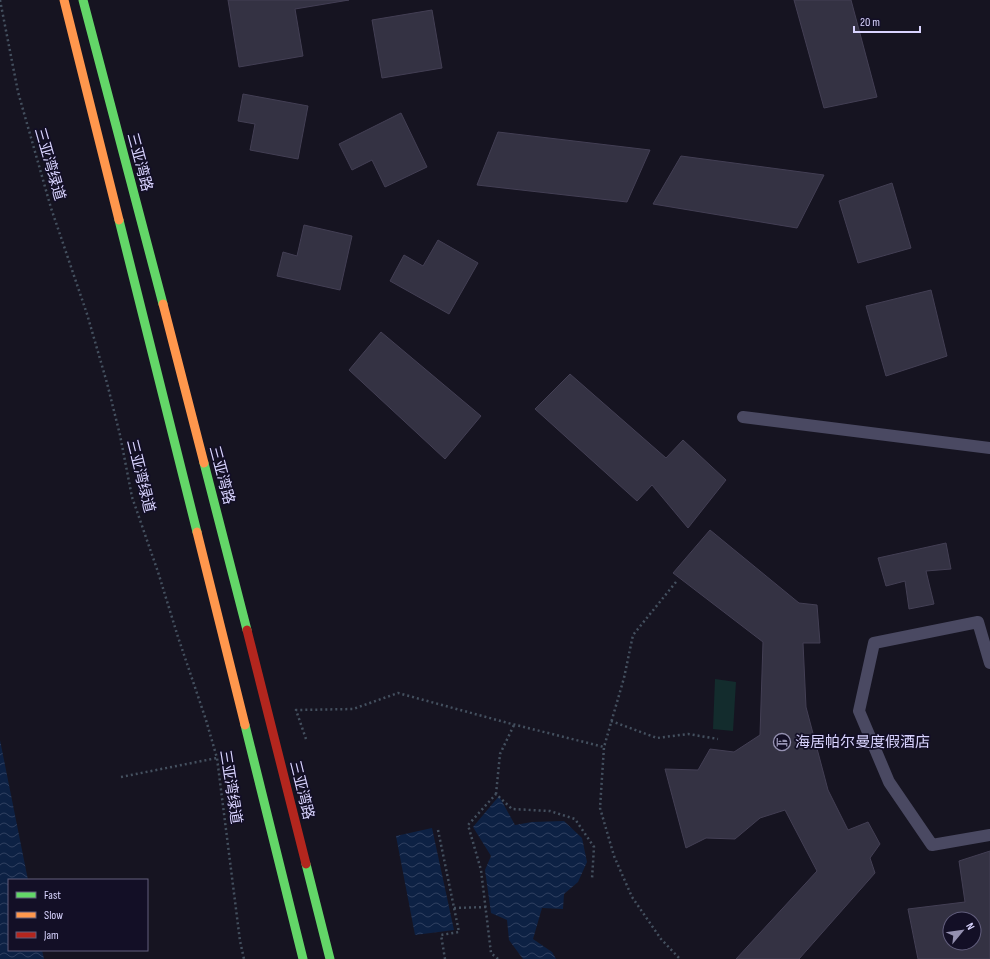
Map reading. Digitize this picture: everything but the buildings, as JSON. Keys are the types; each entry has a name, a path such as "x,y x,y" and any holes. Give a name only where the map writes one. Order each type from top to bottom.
{"main road":[{"path":"64,0 303,959"},
{"name":"三亚湾路","path":"83,0 220,522 330,959"}],"lane":[{"path":"743,417 990,448"},
{"path":"990,663 978,622 874,643 859,711 889,782 932,845 990,835"}],"path":[{"name":"三亚湾绿道","path":"0,0 18,92 50,208 87,314 107,384 120,435 132,497 158,572 217,758 240,941 244,959"},
{"path":"676,582 633,635 624,678 604,748 600,808 614,856 632,897 661,939 680,959"},
{"path":"306,738 296,710 353,709 398,692 604,748"},
{"path":"611,721 657,738 688,734 718,739"},
{"path":"498,959 491,953 481,870 468,824 496,794 500,754 514,724"},
{"path":"121,777 217,758"},
{"path":"496,794 512,809 550,811 575,819 594,847 592,879"},
{"path":"438,830 459,932 441,935 445,959"},
{"path":"454,908 486,907"}],"green space":[{"path":"715,679 736,682 733,731 713,729"}],"water":[{"path":"0,740 28,879 8,879 8,951 42,951 44,959 0,959"},
{"path":"499,796 515,825 532,822 564,821 582,838 587,862 578,882 564,894 563,909 542,908 533,939 552,952 556,959 523,959 509,940 507,920 491,913 485,870 491,856 473,827"},
{"path":"432,828 454,930 415,935 396,836"}],"traffic: fast":[{"path":"83,0 163,304"},
{"path":"119,220 197,532"},
{"path":"204,463 247,630"},
{"path":"245,725 303,959"},
{"path":"306,864 330,959"}],"traffic: slow":[{"path":"64,0 119,220"},
{"path":"163,304 204,463"},
{"path":"197,532 245,725"}],"traffic: jam":[{"path":"247,630 306,864"}],"place":[{"name":"海居帕尔曼度假酒店","path":"782,742"}]}
